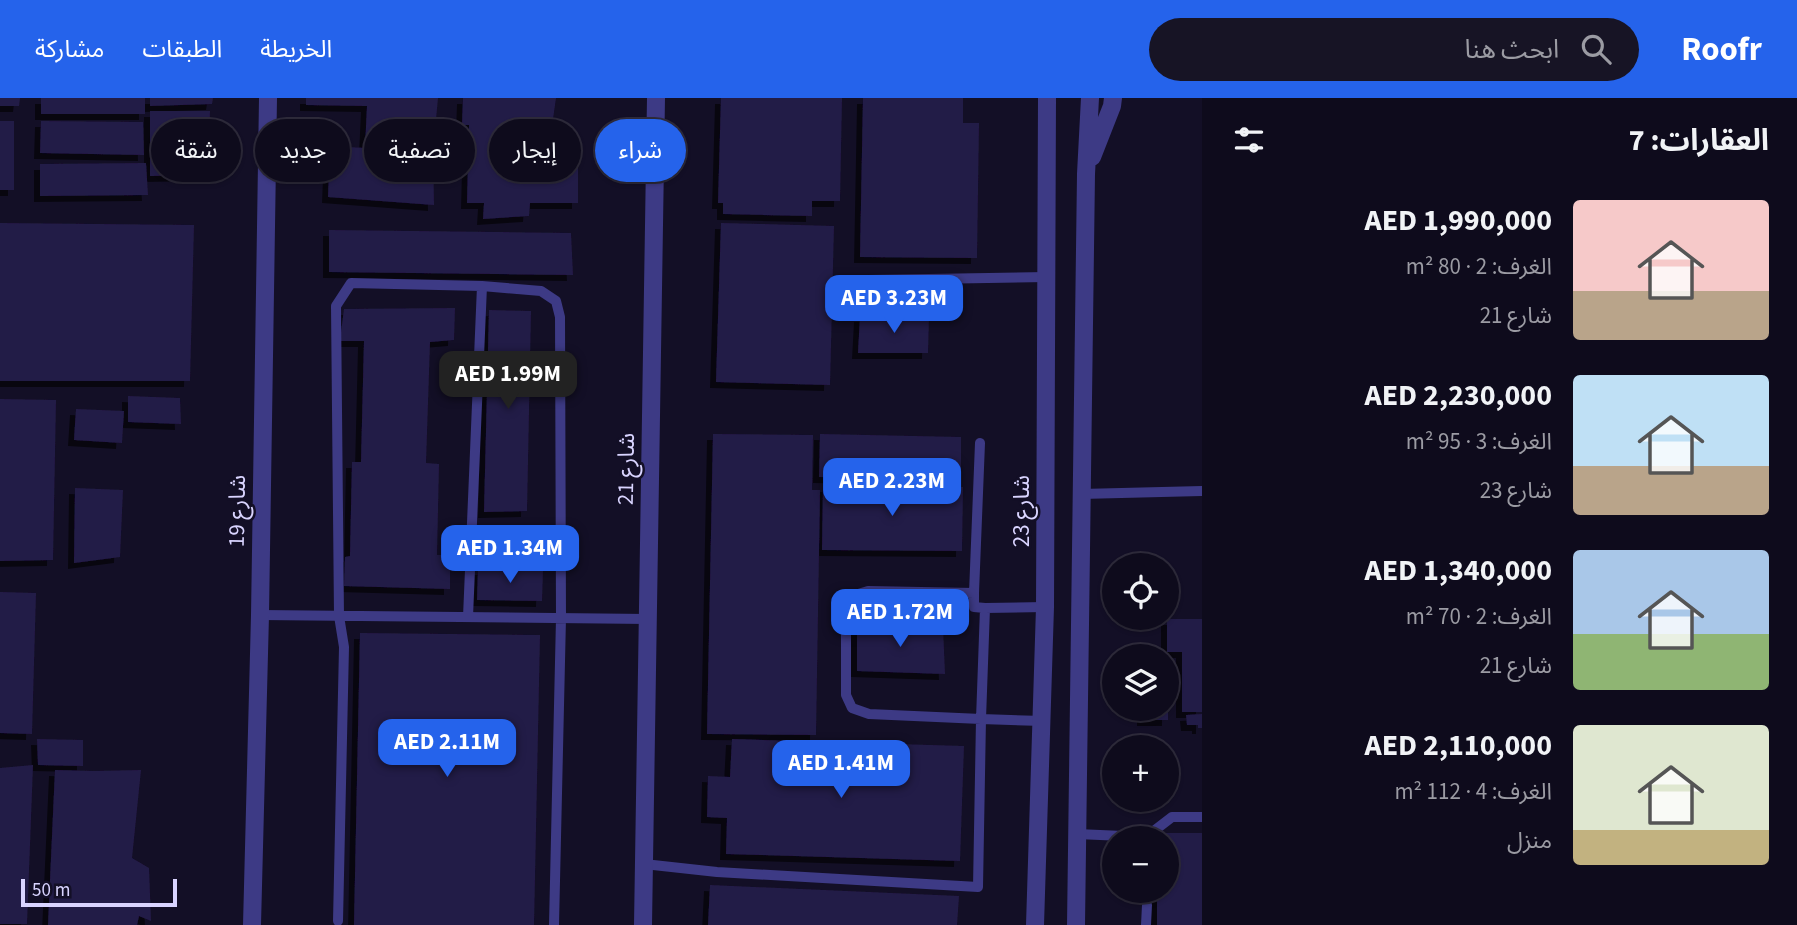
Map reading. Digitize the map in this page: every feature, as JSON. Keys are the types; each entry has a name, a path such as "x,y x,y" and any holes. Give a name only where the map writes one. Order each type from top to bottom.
{"street":[{"name":"شارع 19","path":"253,925 268,98"},
{"name":"شارع 21","path":"643,925 656,98"},
{"path":"1076,925 1086,174 1090,98"},
{"path":"1086,174 1112,106 1112,98"},
{"name":"شارع 23","path":"1035,925 1045,607 1046,100"}],"lane":[{"path":"868,280 1047,277"},
{"path":"338,921 344,647 339,616 336,306 351,283 482,286 541,291 556,301 560,317 561,618 554,925"},
{"path":"468,617 482,286"},
{"path":"980,443 974,607 1045,607"},
{"path":"1082,494 1202,491"},
{"path":"974,593 868,592 855,595 846,607 846,695 852,708 869,714 1042,721"},
{"path":"644,864 716,872 978,887 985,607"},
{"path":"260,615 648,619"},
{"path":"1077,834 1146,837 1172,817 1202,817"},
{"path":"1146,925 1147,905"}],"building":[{"path":"0,98 20,98 19,106 0,106"},
{"path":"41,98 145,98 145,114 41,114"},
{"path":"150,98 213,98 212,104 150,106"},
{"path":"306,98 438,98 436,119 366,119 367,106 306,105"},
{"path":"463,98 556,98 553,119 489,119 489,182 578,182 578,203 530,203 529,216 483,219 484,203 467,203 468,182 475,182 475,119 462,119"},
{"path":"721,98 842,98 840,201 812,201 812,216 723,214 723,203 718,203"},
{"path":"863,98 963,98 963,123 979,123 977,258 860,257"},
{"path":"150,111 210,111 210,119 151,119 150,176"},
{"path":"0,121 14,121 14,190 0,190"},
{"path":"41,121 143,122 144,155 40,153"},
{"path":"350,147 364,148 364,182 434,182 434,205 328,197 329,182 350,182"},
{"path":"146,163 148,195 40,196 40,164"},
{"path":"0,223 194,225 190,381 0,381"},
{"path":"721,223 834,226 830,385 716,382"},
{"path":"329,230 571,233 573,275 329,272"},
{"path":"455,308 454,340 430,342 426,463 439,464 437,555 450,555 450,589 344,586 345,557 350,556 352,462 361,462 364,341 340,341 344,309"},
{"path":"489,310 531,311 527,511 484,512"},
{"path":"860,316 929,316 928,353 858,353"},
{"path":"128,396 180,398 181,424 128,422"},
{"path":"0,399 56,400 53,560 0,561"},
{"path":"76,409 124,411 122,443 74,440"},
{"path":"713,434 813,435 812,490 820,490 816,735 707,734"},
{"path":"820,434 961,437 961,480 819,477"},
{"path":"823,486 963,487 962,551 822,550"},
{"path":"75,488 123,490 120,557 74,563"},
{"path":"478,569 543,570 542,601 477,600"},
{"path":"0,592 36,593 32,734 0,733"},
{"path":"1179,619 1202,619 1202,712 1182,712 1182,652 1179,652 1179,644 1167,644 1167,630 1179,630"},
{"path":"857,622 943,627 945,674 857,671"},
{"path":"360,633 540,635 534,925 354,925"},
{"path":"1202,714 1202,728 1198,728 1198,725 1187,725 1186,715"},
{"path":"37,739 83,740 83,766 38,765"},
{"path":"732,739 964,746 960,861 726,854 727,818 707,817 708,776 730,777"},
{"path":"33,765 27,924 0,924 0,768"},
{"path":"55,770 141,770 132,858 149,868 151,921 139,916 137,925 48,925"},
{"path":"1179,833 1202,833 1202,925 1157,925 1157,903 1179,903"},
{"path":"710,885 959,896 957,925 708,925"}]}
